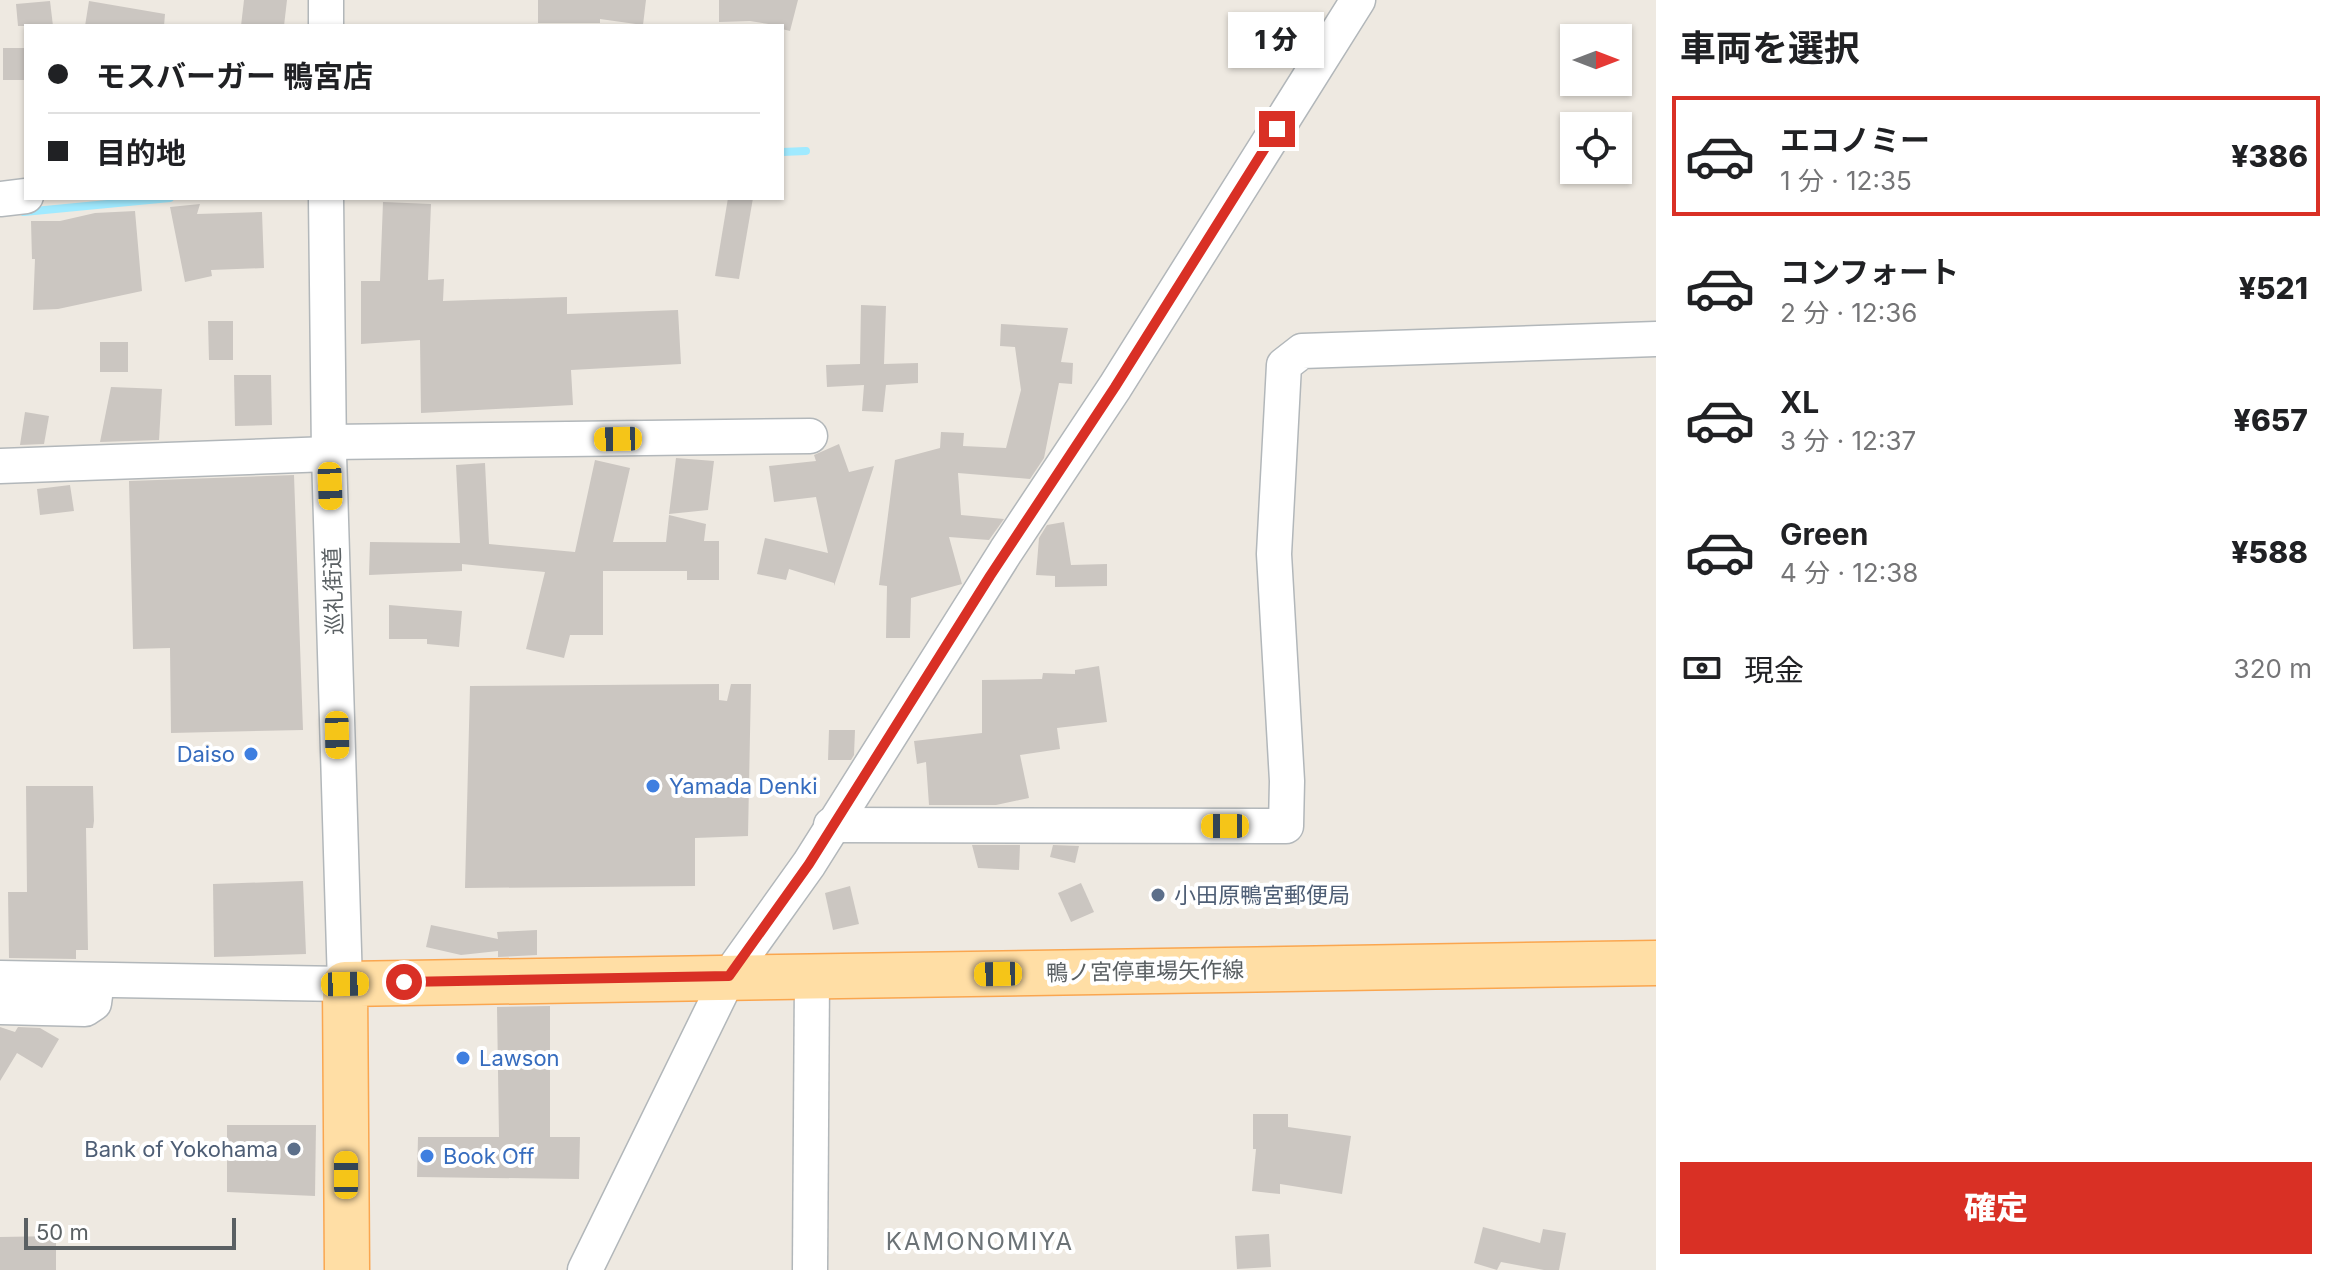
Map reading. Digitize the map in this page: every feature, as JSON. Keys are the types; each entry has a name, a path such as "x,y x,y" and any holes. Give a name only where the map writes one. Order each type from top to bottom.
{"main road":[{"name":"鴨ノ宮停車場矢作線","path":"345,984 1656,963"},
{"path":"345,984 347,1270"}],"street":[{"path":"326,0 326,24"},
{"path":"585,1270 729,976 809,864 1006,551 1115,387 1358,0"},
{"path":"0,199 24,196"},
{"name":"巡礼街道","path":"326,200 329,448 345,984"},
{"path":"831,825 1286,826 1287,781 1274,554 1284,365 1302,351 1656,339"},
{"path":"0,466 329,448 810,436"},
{"path":"810,1270 812,977"},
{"path":"0,978 345,984"},
{"path":"0,1007 85,1009 94,1003 97,981"}],"building":[{"path":"244,0 287,0 284,24 241,24"},
{"path":"538,0 646,0 643,24 600,19 600,23 538,23"},
{"path":"719,0 798,0 790,31 784,30 784,24 719,22"},
{"path":"50,1 53,24 18,26 16,4"},
{"path":"89,1 165,14 164,24 85,24"},
{"path":"3,48 24,48 24,80 3,80"},
{"path":"728,200 753,200 739,279 715,276"},
{"path":"383,202 431,204 428,280 444,279 443,301 567,297 567,314 678,310 681,364 571,370 573,405 421,413 420,340 361,344 361,281 380,281"},
{"path":"200,204 197,214 262,212 264,268 211,270 212,276 185,282 170,207"},
{"path":"135,211 142,291 58,309 33,310 35,259 32,259 31,221 60,221 95,213"},
{"path":"861,305 886,306 884,364 918,363 918,383 886,385 883,412 862,411 864,385 827,387 826,365 860,364"},
{"path":"208,321 233,321 233,360 209,360"},
{"path":"1001,324 1068,328 1061,362 1073,363 1072,384 1059,383 1044,458 1030,479 958,473 961,515 1004,519 989,540 949,537 962,584 911,598 910,638 886,638 887,586 879,585 895,460 940,448 941,432 964,433 963,446 1006,448 1021,390 1015,347 1000,346"},
{"path":"100,342 128,342 128,372 100,372"},
{"path":"234,375 271,375 272,425 235,426"},
{"path":"111,387 162,389 159,440 100,442"},
{"path":"25,412 49,416 44,444 20,445"},
{"path":"839,444 849,472 874,466 834,586 834,583 789,569 786,580 757,574 765,538 828,553 816,497 774,502 769,466 816,461 814,455"},
{"path":"676,458 714,461 708,510 669,514"},
{"path":"595,460 630,468 613,542 666,542 669,515 706,524 704,541 719,541 719,580 687,580 687,571 603,571 603,635 570,635 564,658 526,649 545,572 462,564 462,571 369,575 370,542 460,543 456,465 485,463 489,544 575,552"},
{"path":"294,475 303,730 171,733 170,648 133,649 129,481"},
{"path":"70,485 74,511 40,515 37,489"},
{"path":"1064,522 1071,565 1107,564 1107,586 1055,587 1055,576 1036,575 1039,538 1047,525"},
{"path":"389,605 462,611 459,647 427,644 427,639 389,639"},
{"path":"1099,666 1107,722 1057,728 1060,749 1020,755 1029,798 996,805 929,805 926,762 917,764 914,741 982,733 982,680 1042,679 1043,673 1075,674 1075,670"},
{"path":"719,684 719,700 727,701 731,684 751,684 748,836 695,838 695,886 465,888 470,686"},
{"path":"829,730 855,730 851,760 828,760"},
{"path":"26,786 93,786 93,828 86,828 88,950 76,950 76,959 9,958 8,892 27,892"},
{"path":"972,845 1020,845 1019,870 978,868"},
{"path":"1053,845 1079,846 1075,863 1050,857"},
{"path":"303,881 306,954 214,957 213,884"},
{"path":"1081,883 1094,912 1071,922 1058,893"},
{"path":"850,886 859,924 833,930 825,893"},
{"path":"431,925 498,939 497,932 537,930 537,955 498,957 498,951 461,955 426,947"},
{"path":"550,1006 550,1137 580,1137 579,1179 417,1177 418,1137 499,1137 497,1007"},
{"path":"0,1027 15,1032 18,1027 40,1028 59,1039 42,1068 17,1053 0,1081"},
{"path":"1253,1114 1288,1114 1288,1127 1351,1136 1342,1194 1280,1184 1280,1194 1252,1191 1256,1149 1253,1149"},
{"path":"227,1125 316,1125 315,1196 227,1192"},
{"path":"1483,1227 1540,1243 1543,1229 1566,1233 1559,1270 1501,1262 1497,1270 1474,1263"},
{"path":"1269,1234 1271,1267 1237,1269 1235,1236"},
{"path":"56,1236 56,1270 0,1270 0,1237"}],"waterway":[{"path":"784,152 806,151"},
{"path":"24,212 149,200"}],"place":[{"name":"Daiso","path":"251,754"},
{"name":"Yamada Denki","path":"653,786"},
{"name":"小田原鴨宮郵便局","path":"1158,895"},
{"name":"Lawson","path":"463,1058"},
{"name":"Bank of Yokohama","path":"294,1149"},
{"name":"Book Off","path":"427,1156"}],"district":[{"name":"KAMONOMIYA","path":"980,1241"}],"route":[{"path":"404,982 729,976 809,864 1277,129"}]}
